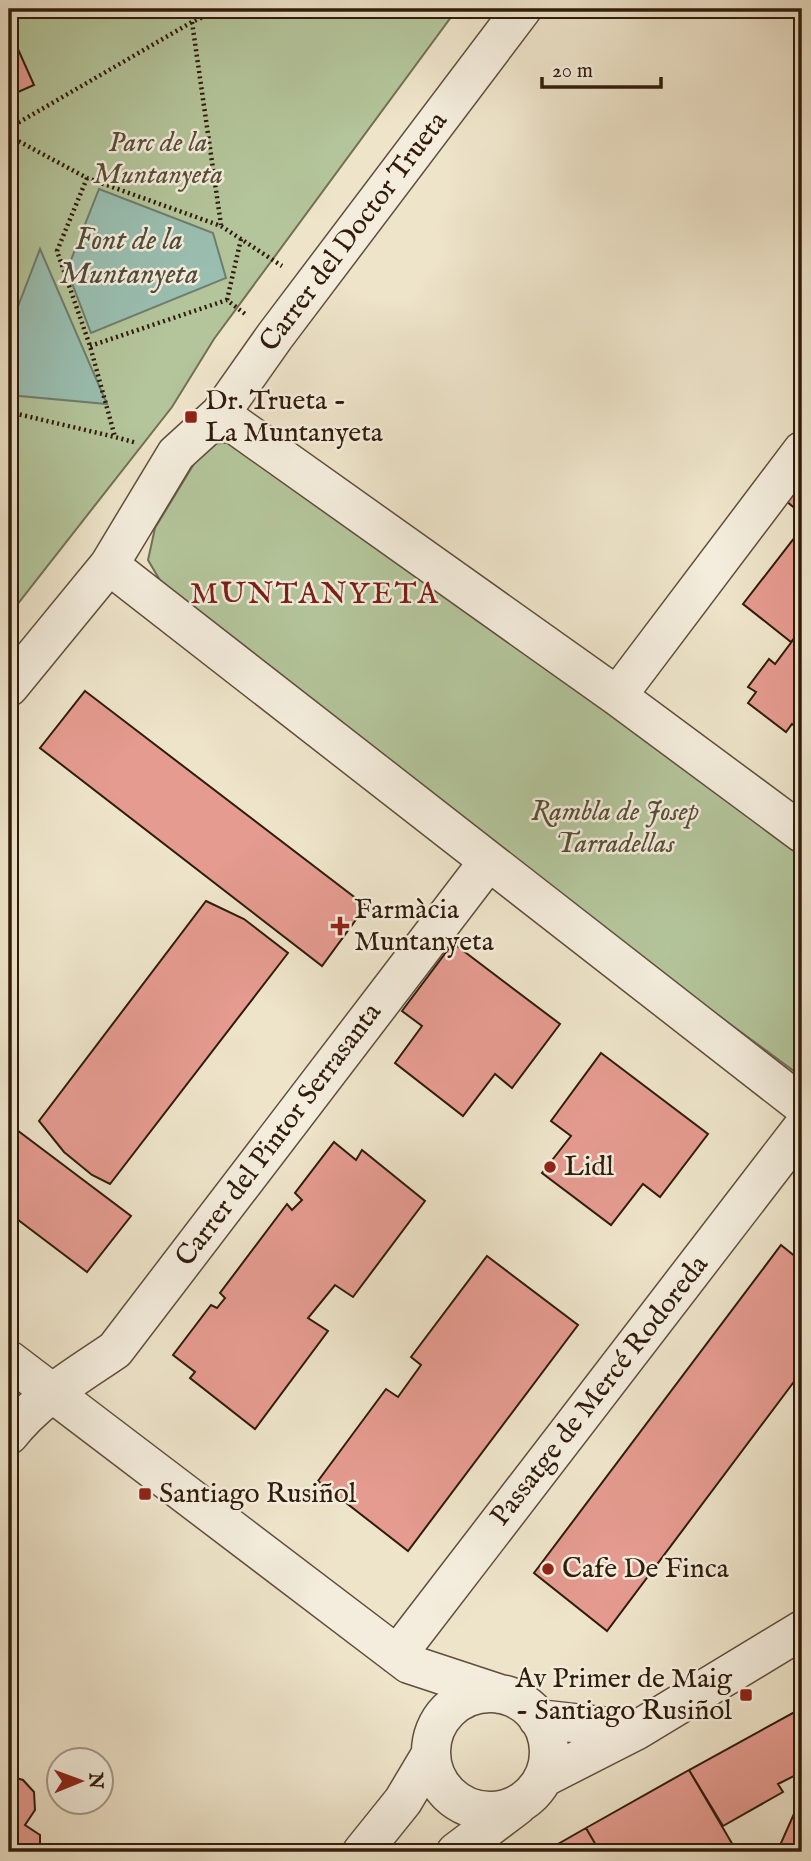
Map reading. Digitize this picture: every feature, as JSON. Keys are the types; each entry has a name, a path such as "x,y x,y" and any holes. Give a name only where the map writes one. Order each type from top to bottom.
{"street":[{"name":"Carrer del Doctor Trueta","path":"9,687 109,565 176,454 220,414 275,336 522,9"},
{"path":"220,414 617,696 802,833"},
{"path":"617,696 802,451"},
{"path":"109,565 802,1105"},
{"name":"Carrer del Pintor Serrasanta","path":"9,1435 24,1416 53,1392 115,1350 488,862"},
{"name":"Passatge de Mercé Rodoreda","path":"403,1659 802,1128"},
{"path":"9,1360 403,1659 515,1699 538,1718 548,1748 533,1789 456,1852"},
{"path":"499,1694 483,1693 453,1706 442,1718 431,1740 434,1772 443,1788 455,1800 472,1809 490,1812 508,1809 533,1789 637,1730 802,1630"},
{"path":"403,1659 442,1718"},
{"path":"538,1718 637,1730"},
{"path":"362,1852 403,1801 431,1754"}],"path":[{"path":"9,128 192,22 221,9"},
{"path":"192,22 221,226"},
{"path":"9,136 87,178 221,226 313,286"},
{"path":"87,178 57,251 90,346 115,437"},
{"path":"227,300 241,239"},
{"path":"90,346 227,300"},
{"path":"227,300 275,336"},
{"path":"9,412 176,454"}],"green space":[{"name":"Parc de la Muntanyeta","path":"9,9 457,9 214,339 172,407 9,615"},
{"name":"Rambla de Josep Tarradellas","path":"248,443 802,857 802,1077 556,896 161,582 148,560 155,528 206,444"}],"water":[{"name":"Font de la Muntanyeta","path":"99,189 213,233 226,278 91,333 67,270"},
{"name":"Font de la Muntanyeta","path":"40,249 107,404 9,395 9,330"}],"building":[{"path":"9,29 34,85 9,96"},
{"path":"802,469 802,514 781,497"},
{"path":"802,528 802,628 791,642 743,604"},
{"path":"802,628 802,732 792,724 786,732 748,703 756,692 748,687 769,659 775,664"},
{"path":"85,691 366,906 322,966 40,748"},
{"path":"206,901 244,919 288,953 110,1184 92,1175 64,1152 39,1121"},
{"path":"453,943 560,1024 512,1088 495,1074 463,1116 395,1063 422,1026 402,1011"},
{"path":"601,1053 708,1134 660,1197 643,1184 611,1225 542,1173 571,1136 551,1121"},
{"path":"9,1124 131,1216 87,1272 9,1213"},
{"path":"334,1142 356,1160 362,1150 425,1201 353,1297 335,1285 308,1318 328,1331 255,1429 190,1378 195,1372 173,1355 211,1305 217,1308 225,1298 220,1293 287,1204 292,1210 302,1200 295,1193"},
{"path":"781,1245 802,1262 802,1371 607,1631 534,1573"},
{"path":"487,1256 578,1325 408,1551 318,1481 386,1389 398,1397 421,1365 411,1357"},
{"path":"802,1708 802,1772 778,1784 783,1792 723,1826 689,1770"},
{"path":"689,1770 737,1852 600,1852 586,1828"},
{"path":"9,1776 23,1780 34,1792 35,1810 25,1825 40,1835 40,1852 9,1852"},
{"path":"797,1807 802,1809 802,1852 777,1852"},
{"path":"586,1828 600,1852 544,1852"}],"place":[{"name":"Dr. Trueta - La Muntanyeta","path":"191,417"},
{"name":"Farmàcia Muntanyeta","path":"340,926"},
{"name":"Lidl","path":"550,1167"},
{"name":"Santiago Rusiñol","path":"145,1494"},
{"name":"Cafe De Finca","path":"548,1569"},
{"name":"Av Primer de Maig - Santiago Rusiñol","path":"746,1695"}],"district":[{"name":"MUNTANYETA","path":"315,595"}]}
